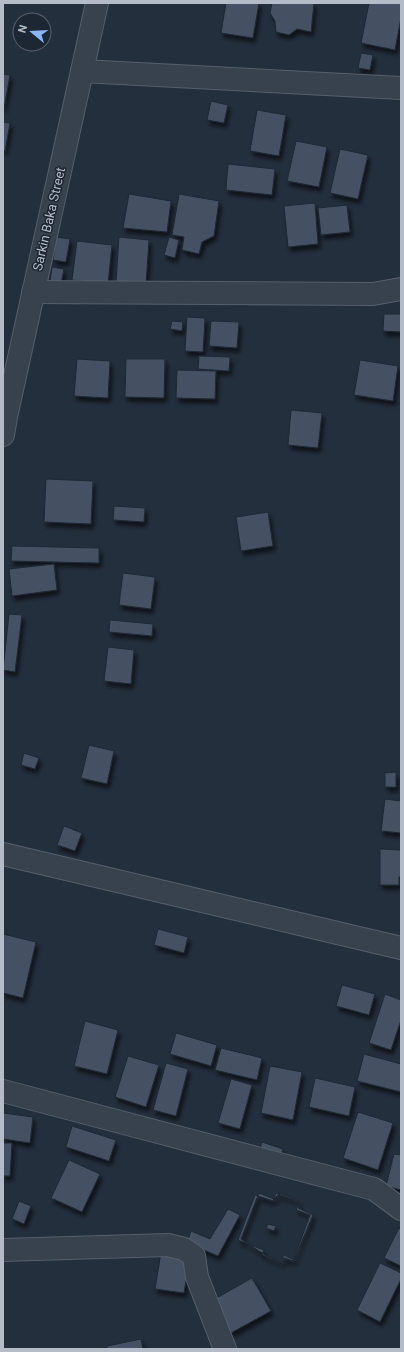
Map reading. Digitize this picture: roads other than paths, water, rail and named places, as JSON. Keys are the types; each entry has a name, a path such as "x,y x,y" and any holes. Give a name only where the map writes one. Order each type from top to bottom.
{"street":[{"name":"Sarkin Baka Street","path":"3,435 97,3"},
{"path":"82,71 401,88"},
{"path":"33,292 373,294 401,289"},
{"path":"3,854 401,948"},
{"path":"3,1091 374,1189 401,1209"},
{"path":"3,1250 168,1245 184,1249 194,1256 198,1277 225,1349"}]}
